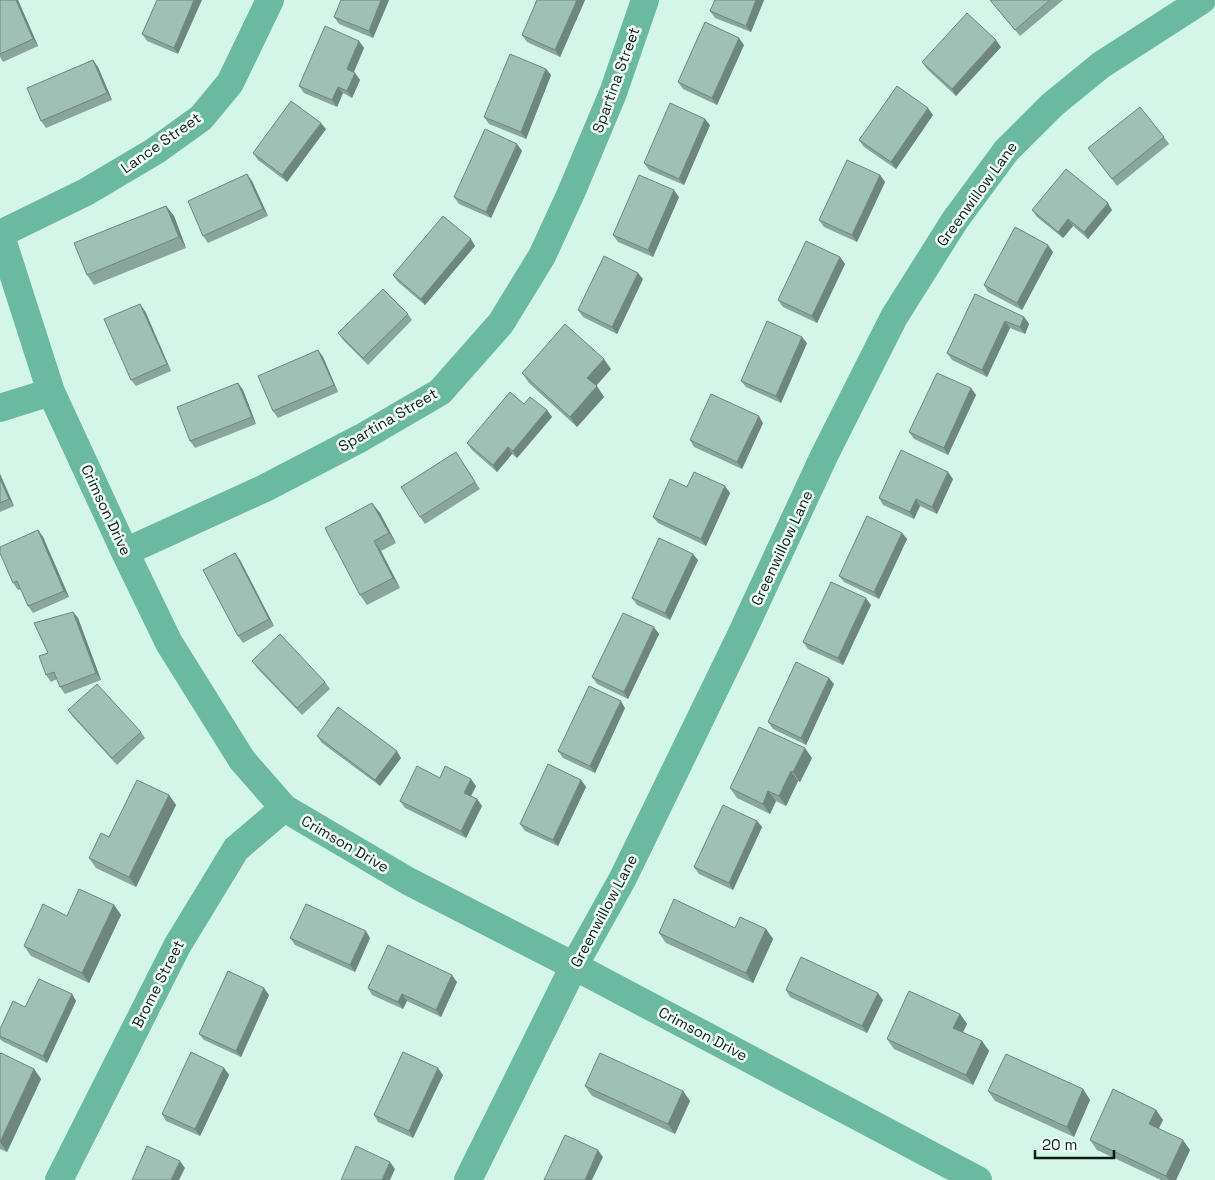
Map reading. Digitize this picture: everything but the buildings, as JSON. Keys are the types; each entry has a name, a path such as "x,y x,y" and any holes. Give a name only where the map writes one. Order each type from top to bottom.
{"street":[{"name":"Lance Street","path":"0,233 86,192 155,151 201,118 230,83 270,0"},
{"name":"Spartina Street","path":"125,552 265,488 361,438 440,392 501,323 542,256 572,193 613,92 645,0"},
{"name":"Greenwillow Lane","path":"468,1180 574,966 623,878 740,637 824,456 894,317 955,220 1006,151 1052,105 1101,65 1202,0"},
{"name":"Crimson Drive","path":"0,233 51,392 169,643 242,760 284,808 408,881 574,966 978,1180"},
{"path":"0,408 51,392"},
{"name":"Brome Street","path":"59,1180 182,938 236,849 284,808"}]}
